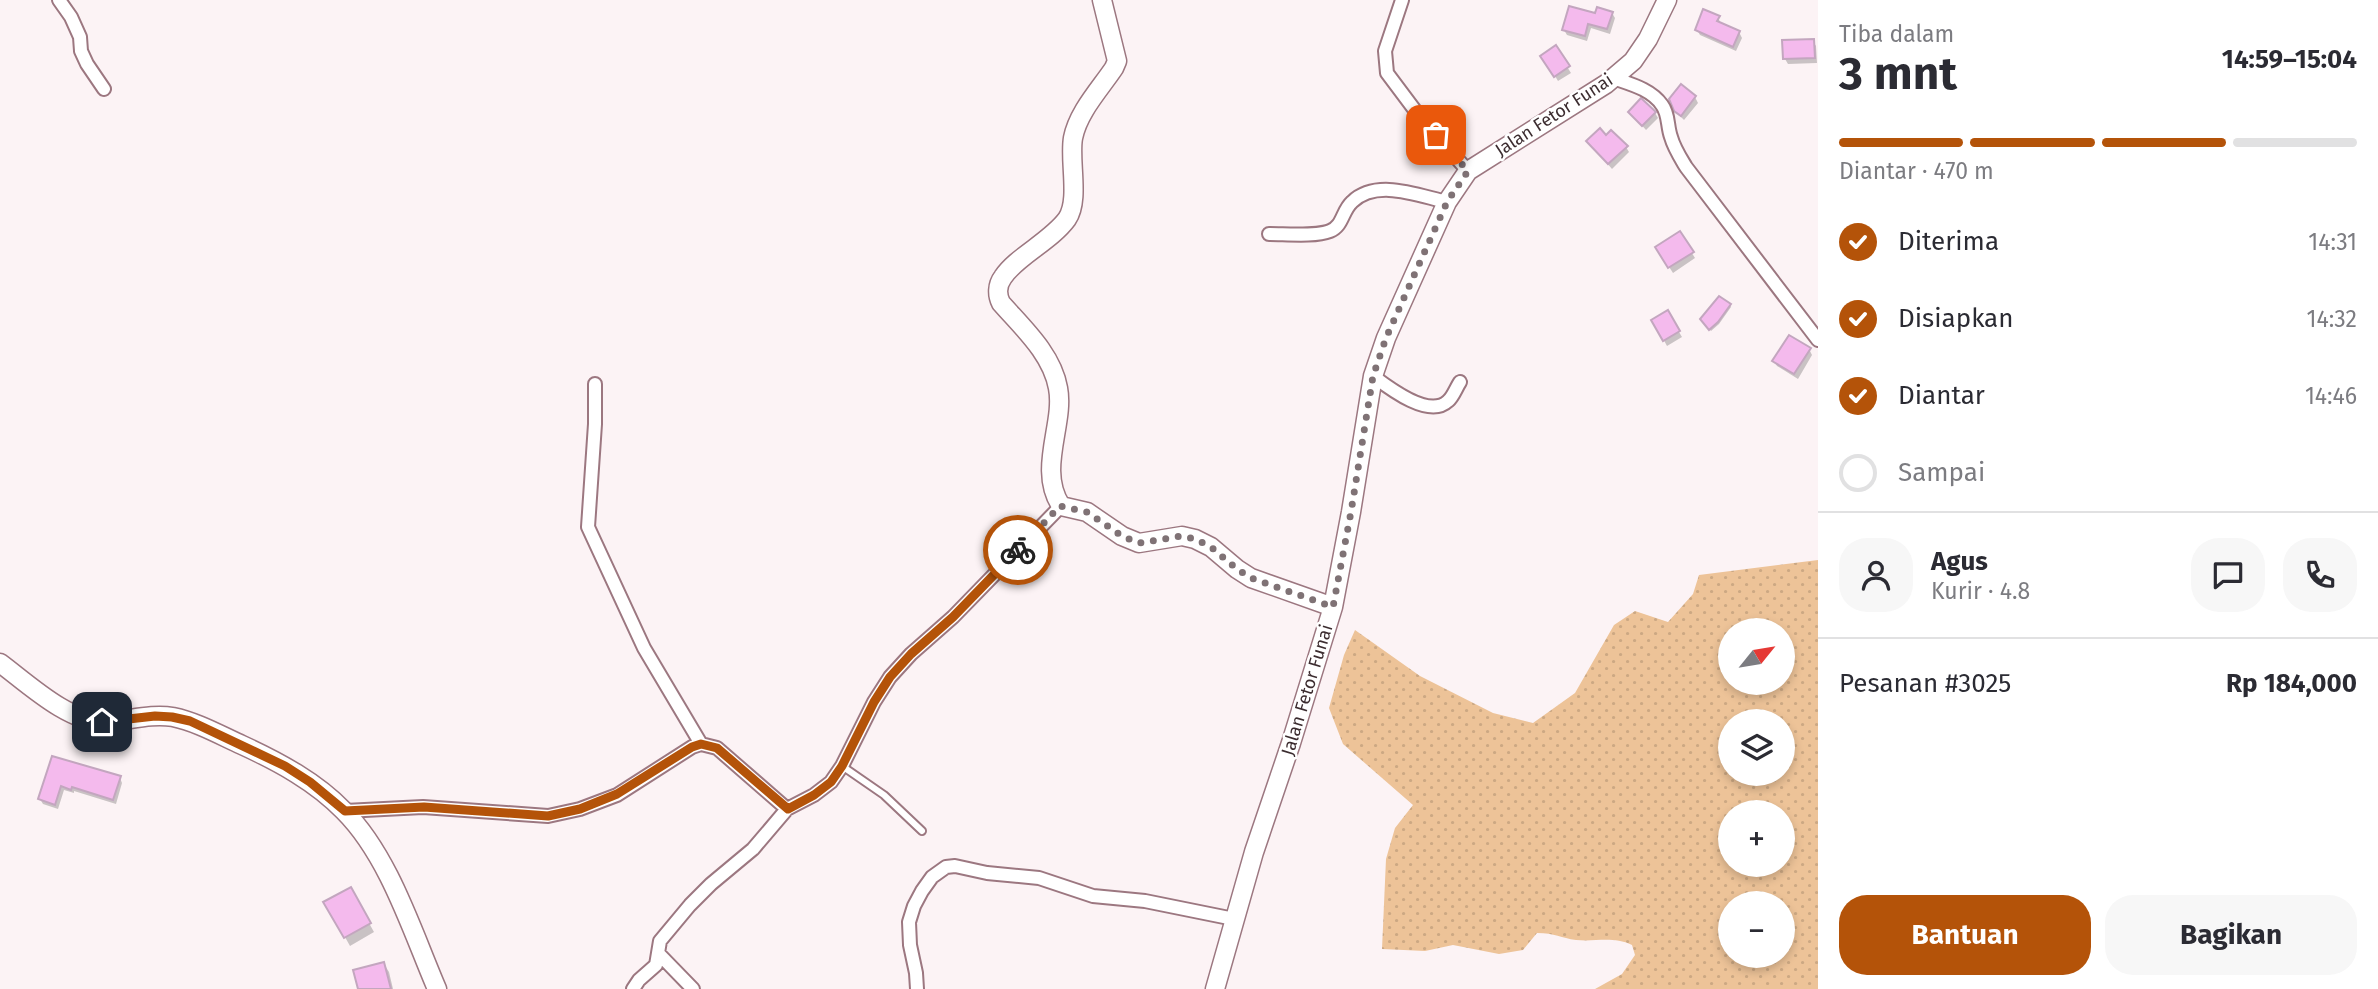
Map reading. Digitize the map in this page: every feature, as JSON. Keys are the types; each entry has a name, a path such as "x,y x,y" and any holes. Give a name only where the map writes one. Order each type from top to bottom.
{"street":[{"path":"59,0 80,37 86,64 104,89"},
{"path":"1060,506 1054,490 1052,464 1058,386 1046,356 1001,303 998,295 1003,276 1047,239 1070,214 1072,151 1076,126 1117,61 1102,0"},
{"path":"1402,0 1385,51 1387,74 1420,117 1468,171"},
{"name":"Jalan Fetor Funai","path":"1215,989 1234,919 1333,607 1373,376 1386,338 1447,202 1468,171 1613,78 1633,61 1648,40 1667,0"},
{"path":"1613,78 1646,91 1663,106 1677,153 1686,167 1818,340"},
{"path":"1269,234 1331,231 1341,222 1344,211 1351,202 1374,191 1397,191 1447,202"},
{"path":"1373,376 1389,388 1426,407 1435,407 1449,401 1460,382"},
{"path":"594,384 595,424 588,527 644,648 701,744"},
{"path":"1060,506 1087,512 1122,536 1139,543 1182,536 1195,539 1211,547 1251,578 1333,607"},
{"path":"633,989 656,965 660,941 679,917 711,884 753,849 788,809 831,782 890,677 911,654 953,617 1060,506"},
{"path":"0,663 64,710 85,719 102,722 163,716 190,721 285,766 310,782 345,811 386,870 437,989"},
{"path":"345,811 424,807 548,816 580,809 617,794 701,744 717,748 788,809"},
{"path":"917,989 909,922 922,891 932,877 946,867 1039,878 1093,895 1145,901 1234,919"},
{"path":"658,953 693,989"}],"lane":[{"path":"842,766 884,795 922,831"}],"shaded area":[{"path":"1818,560 1818,989 1595,989 1622,974 1635,955 1632,945 1618,941 1576,940 1543,933 1537,933 1523,950 1499,954 1453,945 1425,951 1382,949 1386,859 1395,828 1413,805 1343,744 1329,708 1344,655 1355,630 1420,676 1493,713 1533,723 1575,693 1614,625 1635,611 1668,622 1693,594 1699,575"}],"building":[{"path":"1569,6 1595,13 1597,7 1613,12 1607,29 1588,24 1585,36 1562,30"},
{"path":"1703,9 1720,16 1717,21 1740,31 1733,47 1695,30"},
{"path":"1814,39 1815,58 1783,59 1782,40"},
{"path":"1556,45 1570,66 1554,77 1540,56"},
{"path":"1681,84 1696,96 1681,116 1674,111 1669,99"},
{"path":"1641,98 1656,112 1642,126 1628,112"},
{"path":"1600,128 1606,135 1611,130 1628,146 1608,164 1586,141"},
{"path":"1680,231 1694,252 1668,268 1655,247"},
{"path":"1719,296 1731,304 1709,330 1700,319"},
{"path":"1668,310 1680,331 1663,341 1651,320"},
{"path":"1789,335 1811,348 1794,374 1772,361"},
{"path":"52,756 121,776 113,800 61,786 55,805 38,799"},
{"path":"351,887 371,923 344,938 323,902"},
{"path":"384,962 391,989 358,989 353,970"}],"way so far":[{"path":"1018,550 1060,506 1087,512 1122,536 1139,543 1182,536 1195,539 1211,547 1251,578 1333,607 1373,376 1386,338 1447,202 1468,171 1436,135"}],"route":[{"path":"102,722 155,716 190,721 285,766 310,782 345,811 424,807 548,816 580,809 617,794 701,744 717,748 788,809 831,782 890,677 1018,550"}]}
